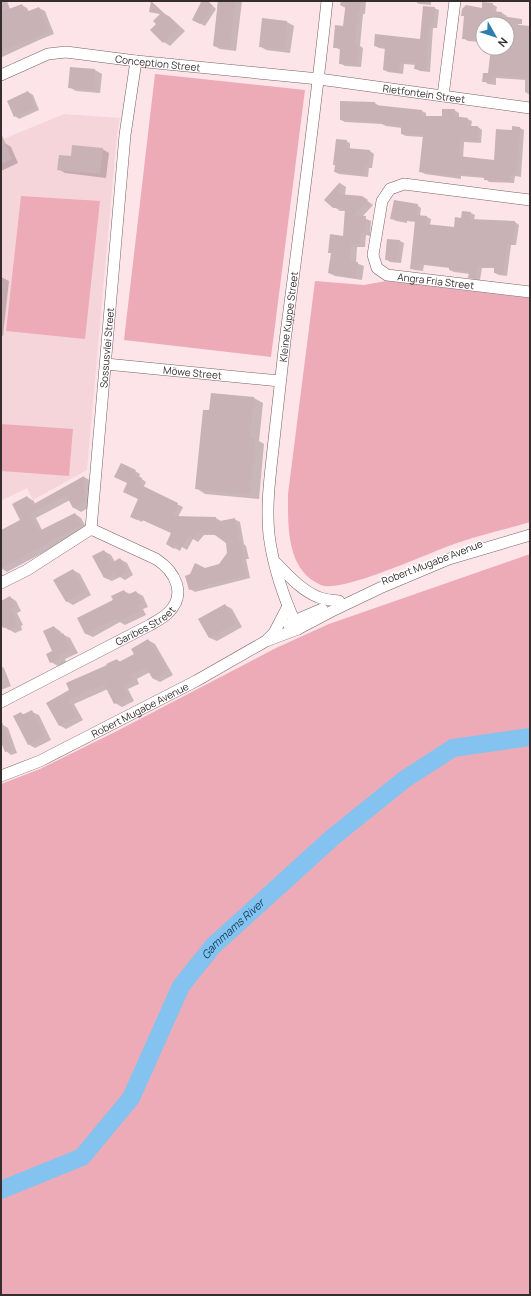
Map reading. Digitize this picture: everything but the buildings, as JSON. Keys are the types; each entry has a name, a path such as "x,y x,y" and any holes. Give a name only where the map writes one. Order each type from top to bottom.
{"street":[{"name":"Kleine Kuppe Street","path":"296,625 288,606 274,561 270,536 269,488 280,381 319,79 327,1"},
{"path":"443,96 455,1"},
{"name":"Conception Street","path":"1,75 48,54 60,52 319,79"},
{"name":"Sossusvlei Street","path":"91,529 125,135 136,61"},
{"name":"Rietfontein Street","path":"319,79 530,108"},
{"name":"Angra Fria Street","path":"530,200 404,184 390,189 382,202 373,255 377,268 387,275 530,292"},
{"name":"Möwe Street","path":"106,364 280,381"},
{"name":"Robert Mugabe Avenue","path":"1,776 40,761 123,719 196,681 339,601 390,577 475,544 530,528"},
{"path":"1,583 27,570 91,529"},
{"name":"Garibes Street","path":"1,702 150,625 167,614 174,606 179,590 174,577 165,565 156,559 91,529"},
{"name":"Robert Mugabe Avenue","path":"296,625 449,559 530,535"},
{"path":"274,561 295,582 307,591 318,597 339,601"},
{"path":"271,639 288,606"}],"shaded area":[{"path":"155,74 305,90 271,357 124,340"},
{"path":"64,114 120,118 117,134 87,470 33,500 27,488 1,501 1,140"},
{"path":"21,196 100,201 85,339 6,331"},
{"path":"315,281 364,285 386,281 530,298 530,522 477,536 389,570 348,583 332,586 321,585 310,578 301,569 291,546 288,520 288,494"},
{"path":"1,424 73,429 69,476 1,471"},
{"path":"530,554 530,1295 1,1295 1,784 40,769 117,731 276,648 329,624"}],"waterway":[{"name":"Gammams River","path":"1,1190 82,1157 131,1098 181,986 213,946 333,837 405,779 453,748 530,737"}]}
